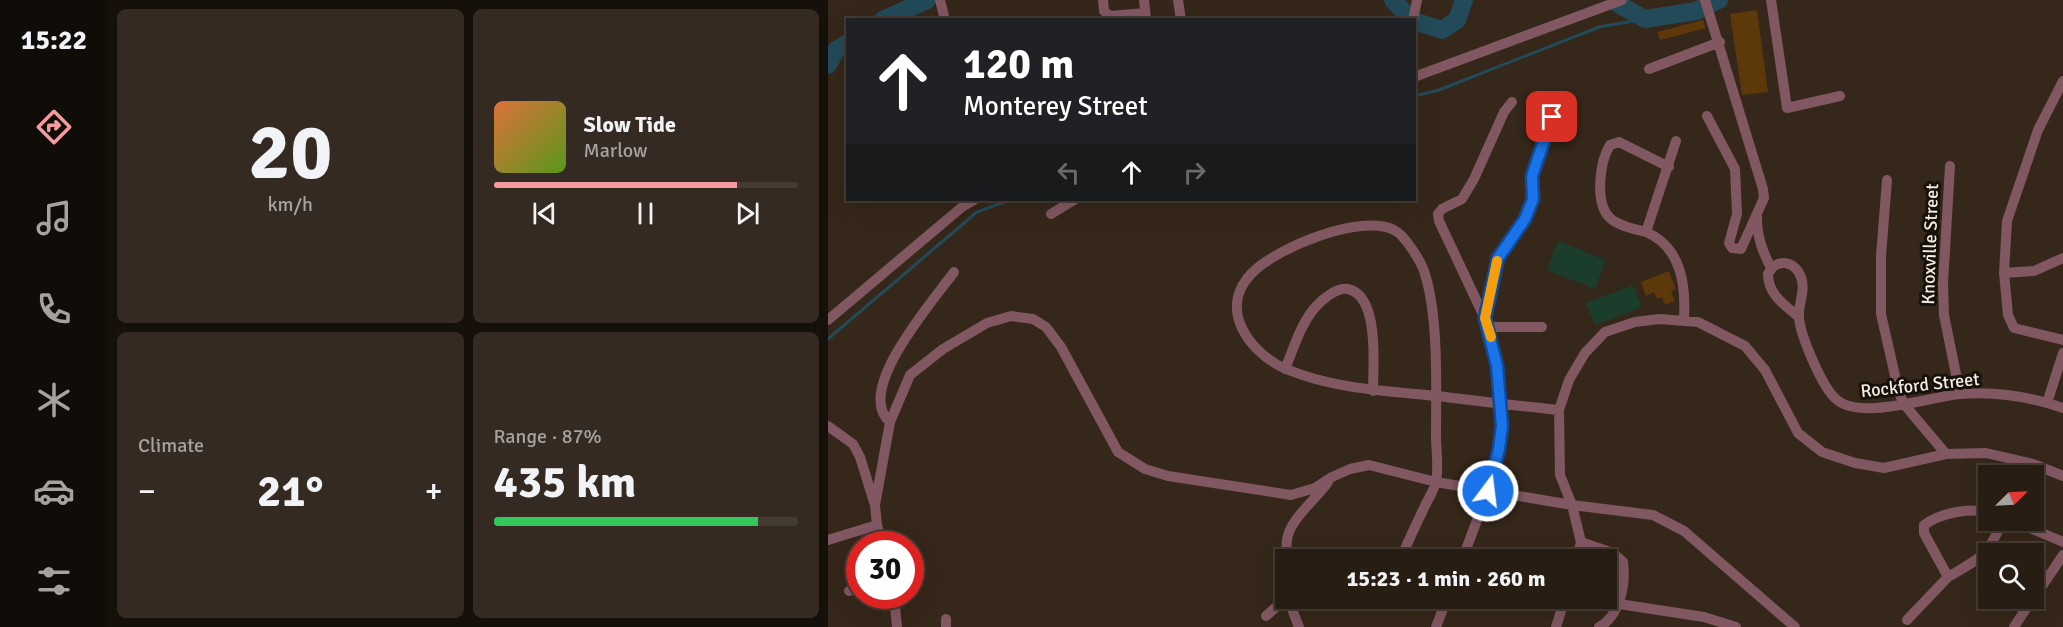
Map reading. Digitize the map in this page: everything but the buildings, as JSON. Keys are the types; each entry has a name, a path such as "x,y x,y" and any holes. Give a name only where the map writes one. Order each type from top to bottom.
{"street":[{"path":"1103,0 1104,11 1110,16 1145,16 1143,0"},
{"path":"1178,0 1181,18"},
{"path":"1414,18 1417,0"},
{"path":"1416,76 1622,0"},
{"path":"1771,0 1787,108 1840,96"},
{"path":"942,2 945,18"},
{"path":"1707,4 1763,189 1764,198 1741,249 1732,248 1729,243 1737,214 1735,168 1707,116"},
{"path":"1649,69 1720,42"},
{"path":"2063,81 2038,129 2007,222 2004,273 2008,315 2014,328 2063,340"},
{"path":"1466,549 1488,491 1499,449 1501,404 1497,366 1487,322 1438,214 1442,209 1461,199 1474,179 1504,112 1512,102"},
{"path":"1487,322 1498,258 1525,219 1533,199 1532,176 1539,151 1552,117 1562,106"},
{"path":"1646,232 1676,141"},
{"path":"1669,167 1619,142 1610,145 1603,156 1600,176 1602,205 1609,218 1661,239 1674,254 1685,297 1684,319"},
{"name":"Knoxville Street","path":"1950,166 1943,284 1944,315 1960,394"},
{"path":"1887,180 1881,256 1881,314 1903,403 1946,454"},
{"path":"828,320 934,230 973,201"},
{"path":"1052,214 1072,201"},
{"path":"1757,212 1757,234 1771,267"},
{"path":"1405,549 1436,482 1436,396 1432,315 1425,273 1410,247 1395,230 1372,226 1337,230 1272,258 1250,274 1240,288 1237,311 1243,335 1261,353 1285,369 1326,382 1373,391 1436,396 1558,410"},
{"path":"2004,273 2034,271 2063,258"},
{"name":"Rockford Street","path":"1798,317 1803,295 1802,280 1795,266 1782,262 1771,267 1768,283 1776,297 1798,317 1816,370 1836,399 1851,408 1871,410 1960,394 1993,394 2063,408"},
{"path":"890,422 881,415 879,405 882,381 901,345 954,272"},
{"path":"1285,369 1313,309 1339,290 1350,290 1362,296 1367,305 1373,342 1373,391"},
{"path":"875,505 890,422 910,375 943,349 987,323 1011,316 1033,319 1046,327 1061,347 1118,452 1132,462 1168,476 1291,495 1315,488 1350,469 1369,465 1405,472 1436,482 1572,505 1653,515 1684,531 1793,626"},
{"path":"1579,549 1581,542 1572,505 1560,475 1558,410 1569,380 1585,353 1605,333 1635,322 1684,319 1708,326 1745,346 1765,370 1798,433 1822,452 1855,463 1884,468 1946,454 1986,453 2033,464 2063,476"},
{"path":"1487,322 1542,327"},
{"path":"2047,403 2063,353"},
{"path":"828,426 853,444 860,457 875,505 879,531"},
{"path":"1286,549 1291,524 1320,494 1332,477"},
{"path":"1948,577 1924,533 1924,525 1952,514 1967,511 1978,512"},
{"path":"828,540 877,525"},
{"path":"1907,620 1948,577 1979,559 1990,549 1999,531"},
{"path":"2037,531 2063,542"},
{"path":"1581,542 1613,553 1623,562 1619,604 1609,621 1599,627"},
{"path":"2044,583 2063,555"},
{"path":"1619,604 1704,617 1736,627"},
{"path":"1266,616 1275,608"},
{"path":"895,609 897,627"},
{"path":"1292,609 1299,627"},
{"path":"1436,627 1443,609"},
{"path":"1556,627 1562,609"},
{"path":"2014,627 2026,609"}],"green space":[{"path":"1558,241 1606,260 1595,289 1547,270"},
{"path":"1633,285 1642,307 1595,325 1586,303"}],"waterway":[{"path":"887,18 927,0"},
{"path":"1393,0 1409,18"},
{"path":"1416,22 1442,30 1457,20 1464,0"},
{"path":"1618,4 1645,19 1696,11 1719,0"},
{"path":"1416,96 1439,90 1599,27 1645,19"},
{"path":"828,65 836,50 846,44"},
{"path":"828,339 977,212 1007,201"}],"slow traffic":[{"path":"1491,337 1485,318 1497,261"}],"route":[{"path":"1488,491 1499,449 1502,426 1497,366 1485,318 1498,258 1525,219 1533,199 1532,176 1552,117"}]}
